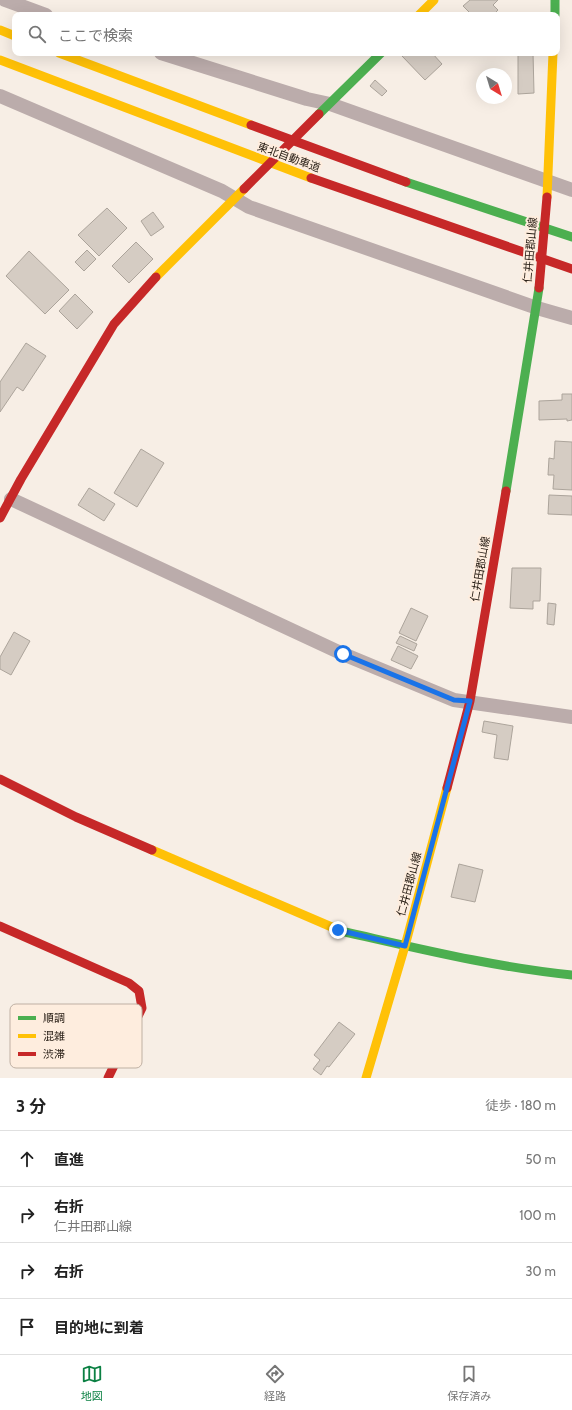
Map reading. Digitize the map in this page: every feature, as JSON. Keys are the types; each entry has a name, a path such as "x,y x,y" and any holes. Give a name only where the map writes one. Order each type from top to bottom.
{"main road":[{"path":"422,12 434,0"},
{"path":"554,12 555,0"},
{"path":"0,30 12,35"},
{"name":"東北自動車道","path":"68,56 397,179 572,237"},
{"path":"0,518 21,478 114,324 157,276 378,56"},
{"name":"仁井田郡山線","path":"366,1078 405,946 470,701 537,308 549,182 553,56"},
{"name":"東北自動車道","path":"0,60 193,135 572,269"},
{"path":"0,779 76,817 338,930 405,946 521,969 572,975"},
{"path":"0,926 129,982 139,991 141,1004"},
{"path":"108,1078 113,1068"}],"street":[{"path":"5,0 38,12"},
{"path":"171,56 307,99 330,104 572,190"},
{"path":"0,96 222,191 239,194 249,207 537,308 572,318"},
{"path":"11,499 343,654 454,700 470,701 572,717"}],"building":[{"path":"470,0 498,0 493,5 498,10 496,12 469,12 463,6"},
{"path":"402,56 435,56 442,64 425,80"},
{"path":"518,56 533,56 534,93 518,94"},
{"path":"375,80 387,91 382,96 370,86"},
{"path":"107,208 127,228 99,256 78,235"},
{"path":"153,212 164,227 151,236 141,221"},
{"path":"136,242 153,259 129,283 112,266"},
{"path":"87,250 96,259 84,271 75,262"},
{"path":"29,251 69,290 45,314 6,276"},
{"path":"75,294 93,312 77,329 59,311"},
{"path":"26,343 46,356 23,391 17,387 0,412 0,382"},
{"path":"562,394 572,394 572,420 539,420 539,401 562,400"},
{"path":"555,441 572,442 572,490 553,489 554,475 548,475 549,458 554,459"},
{"path":"141,449 164,463 137,507 114,493"},
{"path":"89,488 115,504 104,521 78,505"},
{"path":"549,495 572,496 572,515 548,514"},
{"path":"512,568 541,568 540,601 533,601 533,609 510,608"},
{"path":"548,603 556,604 554,625 547,624"},
{"path":"411,608 428,616 416,641 399,633"},
{"path":"14,632 30,641 11,675 0,669 0,657"},
{"path":"400,636 417,644 414,651 396,643"},
{"path":"398,646 418,656 411,669 391,660"},
{"path":"484,721 513,726 508,760 494,758 497,735 482,732"},
{"path":"459,864 483,870 475,902 451,897"},
{"path":"339,1022 355,1034 321,1075 313,1069 320,1060 314,1055"}],"traffic: fast":[{"path":"555,0 555,12"},
{"path":"319,114 378,56"},
{"path":"406,182 572,237"},
{"path":"506,491 539,288"},
{"path":"341,931 484,962 543,972 572,975"}],"traffic: slow":[{"path":"422,12 434,0"},
{"path":"0,30 12,35"},
{"path":"67,56 251,125"},
{"path":"547,197 553,56"},
{"path":"0,60 311,178"},
{"path":"156,277 244,189"},
{"path":"366,1078 405,946 447,788"},
{"path":"152,850 341,931"}],"traffic: jam":[{"path":"244,189 319,114"},
{"path":"251,125 406,182"},
{"path":"311,178 572,269"},
{"path":"539,288 547,197"},
{"path":"0,518 21,479 114,324 156,277"},
{"path":"447,788 470,701 506,491"},
{"path":"0,779 76,817 152,850"},
{"path":"0,926 129,983 139,991 141,1004"},
{"path":"108,1078 113,1068"}],"route":[{"path":"338,930 405,946 470,701 454,700 425,686 343,654"}]}
